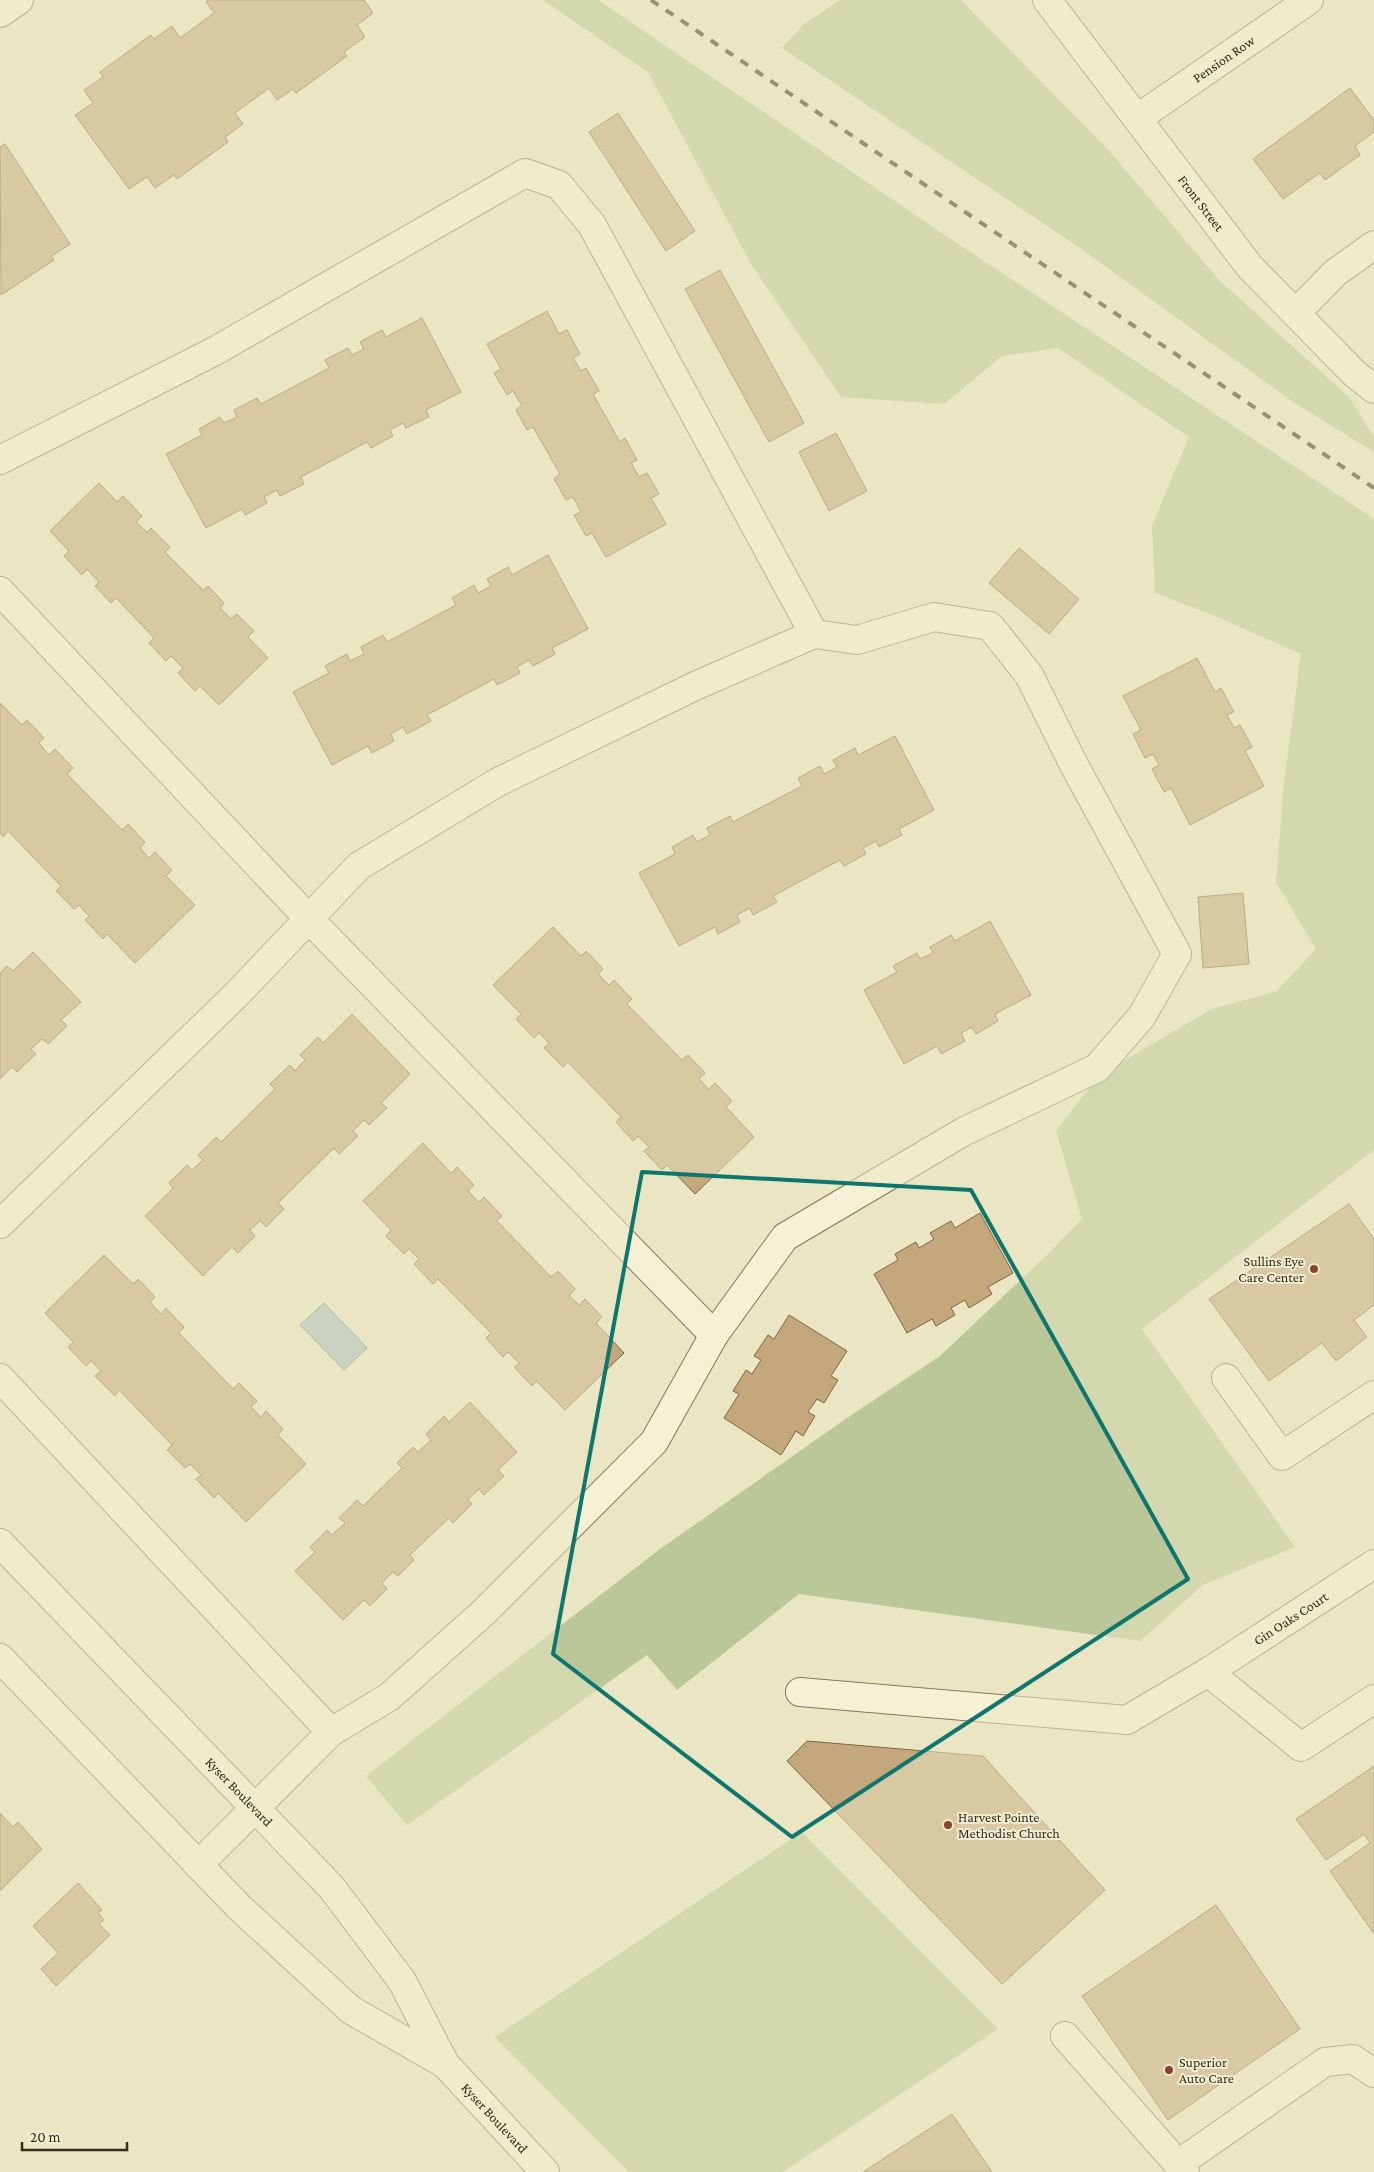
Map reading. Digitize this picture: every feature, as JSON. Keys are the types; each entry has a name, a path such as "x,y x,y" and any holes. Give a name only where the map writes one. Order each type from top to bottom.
{"street":[{"path":"0,13 19,0"},
{"name":"Front Street","path":"1047,0 1249,266 1355,374 1374,389"},
{"name":"Pension Row","path":"1138,118 1309,0"},
{"path":"0,460 215,351 525,173 559,185 592,225 814,634"},
{"path":"1296,313 1335,273 1374,246"},
{"path":"0,591 309,919 714,1335"},
{"path":"0,1224 236,995 359,866 498,782 695,686 814,634 857,640 934,617 990,626 1029,675 1073,763 1177,954 1142,1016 1097,1068 963,1132 785,1237 714,1335 654,1442 484,1612 389,1697 331,1732 198,1865"},
{"path":"0,1378 331,1732"},
{"path":"1226,1378 1282,1456 1374,1395"},
{"name":"Kyser Boulevard","path":"0,1543 332,1888 402,1981 445,2064 545,2172"},
{"name":"Gin Oaks Court","path":"800,1692 1127,1720 1208,1672 1374,1564"},
{"name":"Kyser Boulevard","path":"0,1658 238,1907 351,2010 445,2064"},
{"path":"1208,1672 1301,1747 1374,1699"},
{"path":"1065,2036 1182,2168 1325,2062 1354,2059 1374,2072"}],"highlighted area":[{"path":"642,1172 971,1190 1188,1579 792,1837 553,1654"}],"green space":[{"path":"543,0 598,0 942,233 1374,519 1374,1150 1142,1329 1295,1547 1203,1585 1140,1641 799,1594 677,1690 647,1655 407,1825 366,1776 660,1549 847,1418 940,1356 1047,1255 1082,1219 1056,1131 1098,1076 1212,1009 1277,991 1316,949 1276,882 1284,783 1301,654 1213,615 1155,593 1152,526 1189,437 1058,348 1002,356 944,404 841,397 751,264 648,72"},
{"path":"840,0 961,0 1111,153 1219,280 1349,397 1374,437 1374,452 1293,402 1080,248 782,48 803,25"},
{"path":"802,1832 998,2029 783,2172 629,2172 495,2037"}],"water":[{"path":"324,1303 367,1348 344,1370 300,1325"}],"building":[{"path":"208,0 364,0 373,13 357,25 365,37 344,52 347,56 296,93 293,89 277,100 269,88 235,113 243,124 225,137 228,142 177,179 174,175 155,188 147,177 129,189 75,115 93,103 84,90 103,77 100,72 151,35 154,39 172,26 180,38 214,13 206,2"},
{"path":"1350,88 1374,120 1374,132 1355,146 1360,155 1325,180 1320,173 1283,199 1253,159"},
{"path":"618,113 695,231 666,251 589,132"},
{"path":"5,144 70,244 52,256 54,260 1,295 0,147"},
{"path":"720,270 804,423 769,442 685,289"},
{"path":"547,311 559,334 567,330 580,354 573,358 581,371 586,368 599,391 593,394 620,442 625,438 637,460 631,463 639,477 647,473 659,494 651,498 666,524 606,557 592,533 586,536 574,515 581,512 573,497 566,500 554,479 560,474 533,427 527,430 516,410 522,406 513,391 507,395 494,373 501,369 487,344"},
{"path":"422,318 461,392 426,410 429,417 406,428 403,423 390,430 393,436 371,448 367,442 301,477 304,484 280,496 277,490 264,497 267,503 245,515 242,509 206,528 166,454 202,435 199,429 220,417 224,423 237,417 234,410 257,398 261,404 329,368 325,360 348,348 352,355 364,349 360,342 382,330 386,337"},
{"path":"836,433 867,491 829,511 799,452"},
{"path":"99,483 117,502 123,496 142,516 136,522 147,532 151,528 170,547 165,552 203,590 208,586 224,603 220,608 231,619 237,614 254,631 248,637 268,658 219,705 200,686 195,691 178,673 183,668 171,656 166,661 149,643 154,638 116,598 111,603 95,586 99,582 87,569 82,575 64,556 69,551 50,531"},
{"path":"1019,548 1079,599 1049,634 989,583"},
{"path":"548,555 588,629 552,648 555,654 533,666 529,660 517,667 520,673 497,685 494,679 427,715 431,721 407,734 403,727 391,734 394,741 372,753 368,746 332,765 293,692 329,673 325,666 347,654 350,661 364,654 361,647 383,635 387,642 456,605 452,598 474,585 478,593 491,586 487,579 508,567 512,575"},
{"path":"1197,658 1215,692 1221,688 1234,712 1227,715 1234,728 1240,725 1252,747 1245,751 1264,786 1190,825 1171,788 1164,792 1152,769 1159,765 1153,754 1145,758 1133,734 1141,730 1123,696"},
{"path":"0,703 22,725 27,720 44,738 39,743 49,755 55,749 73,768 67,774 122,830 128,824 145,842 140,848 149,858 155,852 172,870 166,876 195,905 135,963 107,934 103,939 85,920 89,916 79,905 74,909 56,891 61,886 8,831 3,837 0,833"},
{"path":"895,736 934,810 899,829 902,835 879,847 876,841 863,848 866,854 844,866 840,860 773,896 777,902 753,915 750,908 737,915 740,922 718,934 715,927 679,946 639,873 675,854 672,847 693,835 697,842 710,835 707,828 730,816 733,822 802,786 798,778 820,766 824,774 837,767 833,760 855,748 858,755"},
{"path":"1243,893 1249,964 1203,968 1198,897"},
{"path":"990,921 1031,995 995,1014 998,1021 976,1034 972,1027 961,1033 965,1041 941,1054 937,1046 904,1064 864,990 897,972 893,966 917,953 920,959 933,953 930,947 951,935 955,941"},
{"path":"553,927 581,956 586,951 603,969 598,974 609,985 614,980 632,999 627,1004 682,1060 688,1055 705,1073 699,1079 709,1089 715,1083 732,1101 726,1107 754,1137 695,1194 667,1165 662,1170 644,1151 649,1147 638,1136 633,1141 616,1122 621,1117 568,1062 563,1067 544,1048 549,1043 539,1033 534,1038 516,1019 521,1014 493,985"},
{"path":"33,952 81,1002 61,1020 67,1026 48,1044 42,1039 31,1049 36,1054 17,1072 12,1067 0,1079 0,973 7,966 13,971"},
{"path":"352,1014 410,1074 381,1103 387,1108 369,1125 364,1120 353,1131 358,1136 339,1154 334,1148 278,1203 284,1209 266,1227 260,1221 250,1230 255,1236 238,1253 232,1247 203,1276 145,1216 173,1188 169,1183 187,1165 192,1170 203,1160 198,1155 216,1137 221,1142 275,1089 270,1084 290,1065 295,1071 305,1060 300,1055 318,1037 323,1043"},
{"path":"423,1143 451,1173 457,1167 474,1185 468,1191 479,1202 484,1197 502,1216 497,1221 551,1277 558,1271 575,1289 569,1296 579,1305 585,1299 602,1317 596,1323 624,1353 565,1410 536,1381 532,1386 514,1367 519,1363 508,1352 503,1357 486,1338 491,1333 438,1279 433,1284 414,1264 419,1259 409,1249 404,1254 386,1236 391,1230 363,1201"},
{"name":"Sullins Eye Care Center","path":"1349,1204 1374,1239 1374,1305 1354,1320 1367,1337 1336,1361 1322,1343 1269,1381 1209,1299"},
{"path":"980,1213 1013,1273 988,1287 992,1294 969,1308 965,1300 951,1308 955,1315 936,1326 932,1319 907,1333 874,1274 898,1260 895,1254 916,1242 919,1248 934,1239 930,1233 951,1221 955,1228"},
{"path":"104,1255 133,1284 138,1279 155,1297 150,1302 161,1314 166,1308 184,1327 179,1333 233,1389 239,1383 257,1401 251,1407 261,1417 266,1411 283,1429 278,1435 306,1464 246,1522 218,1493 214,1498 196,1479 201,1475 190,1464 185,1468 167,1450 172,1445 119,1390 115,1396 95,1376 101,1371 91,1361 86,1366 68,1347 73,1342 45,1313"},
{"path":"789,1315 847,1351 831,1376 838,1380 824,1403 817,1399 808,1412 815,1416 803,1436 796,1431 781,1455 724,1418 739,1394 733,1391 746,1370 752,1374 761,1360 754,1356 768,1335 774,1339"},
{"path":"470,1402 517,1452 498,1470 504,1476 484,1495 479,1489 468,1499 472,1504 453,1523 449,1518 410,1555 414,1560 398,1576 393,1572 382,1583 387,1589 370,1606 364,1600 343,1620 295,1571 315,1552 310,1547 327,1530 332,1535 345,1523 339,1518 357,1500 363,1506 402,1468 397,1463 413,1447 418,1452 431,1440 426,1434 444,1416 449,1422"},
{"name":"Harvest Pointe Methodist Church","path":"807,1741 983,1756 1105,1890 1002,1984 787,1761"},
{"path":"1374,1766 1374,1934 1330,1871 1370,1843 1364,1834 1326,1860 1296,1819"},
{"path":"0,1813 13,1827 18,1822 42,1849 0,1891"},
{"path":"78,1883 102,1910 98,1913 104,1920 99,1924 110,1935 56,1986 41,1969 58,1953 33,1926"},
{"path":"1216,1905 1300,2029 1168,2120 1082,1996"},
{"path":"952,2114 992,2172 863,2172"}],"railway":[{"path":"651,0 1374,488"}],"place":[{"name":"Sullins Eye Care Center","path":"1314,1269"},
{"name":"Harvest Pointe Methodist Church","path":"948,1825"},
{"name":"Superior Auto Care","path":"1169,2070"}]}
